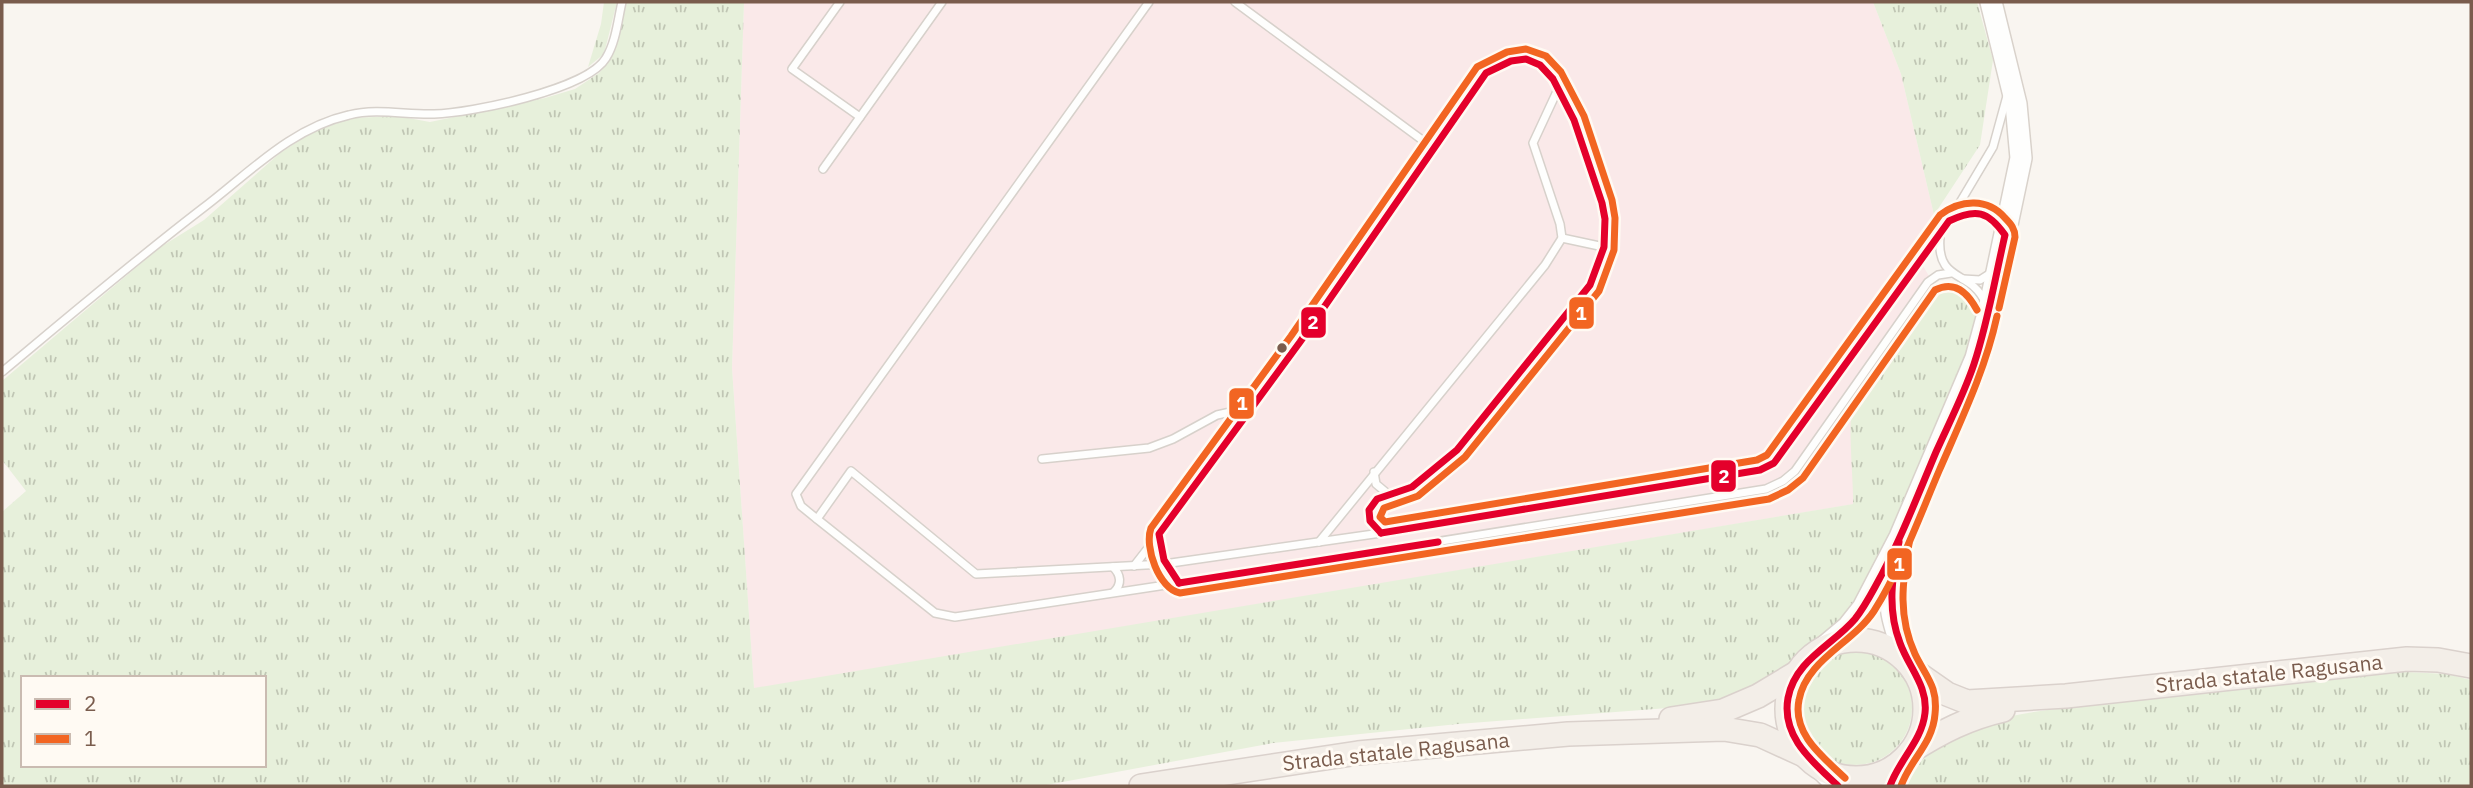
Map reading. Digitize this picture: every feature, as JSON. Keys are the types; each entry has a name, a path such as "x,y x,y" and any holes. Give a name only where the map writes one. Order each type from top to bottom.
{"main road":[{"path":"1812,762 1793,736 1787,712 1788,694 1798,672 1809,658 1824,648 1846,640 1870,641 1888,647 1947,694 1967,702 2066,696"},
{"name":"Strada statale Ragusana","path":"2066,696 2407,659 2438,660 2471,666"},
{"path":"1907,756 1920,736 1925,712 1922,688 1910,667"},
{"path":"1568,734 1723,711 1758,696 1798,672"},
{"path":"1568,734 1724,729 1760,736 1841,777 1866,778 1883,773 1946,729 1974,717 2066,696"},
{"name":"Strada statale Ragusana","path":"1141,786 1358,753 1568,734"}],"street":[{"path":"1824,648 1863,608 1900,537 1976,358 1989,310 2021,158 2016,104 1991,2"},
{"path":"1900,537 1889,589 1891,614 1910,667"},
{"path":"1889,786 1907,756"},
{"path":"1812,762 1838,786"}],"lane":[{"path":"2,372 159,241 277,149 310,129 349,115 370,112 433,114 462,111 563,87 589,74 607,57 622,2"},
{"path":"840,2 792,69 860,117"},
{"path":"823,169 940,2"},
{"path":"1149,2 796,494 801,506 934,613 955,617 1766,489 1783,481 1795,471 1928,282 1938,275 1951,273"},
{"path":"1235,2 1433,148"},
{"path":"1134,566 1254,407 1486,73 1525,58 1542,65 1567,103 1602,203 1605,219 1604,247 1590,285 1457,450 1412,487 1377,499 1369,510 1370,521 1381,533"},
{"path":"817,519 851,471 976,574 1134,566 1381,533 1760,470 1774,463 1940,236 1993,148 2011,82"},
{"path":"1319,542 1545,265 1562,238 1560,224 1533,143 1559,88"},
{"path":"1949,221 1964,213 1981,213 1996,221 2005,235"},
{"path":"1940,236 1938,250 1942,263 1951,273 1975,287 1989,310"},
{"path":"1562,238 1604,247"},
{"path":"1962,279 1980,280 1996,271"},
{"path":"1042,459 1149,448 1173,439 1217,415 1254,407"},
{"path":"1374,472 1376,484 1388,494"},
{"path":"1159,534 1164,564 1179,583"},
{"path":"1113,567 1120,577 1118,589 1113,593"}],"shaded area":[{"path":"744,2 1873,2 1901,74 1934,215 1913,249 1936,288 1920,303 1851,410 1854,504 754,689 732,368"}],"green space":[{"path":"604,2 617,2 604,54 588,67 601,24"},
{"path":"627,2 744,2 732,368 754,688 1853,504 1853,407 1906,324 1936,288 1956,288 1973,305 1973,339 1899,524 1859,604 1772,681 1707,705 1458,724 1273,743 1041,786 2,786 2,512 26,491 2,460 2,381 159,248 204,220 280,153 311,133 351,118 397,116 430,122 545,98 575,89 599,73 611,59"},
{"path":"1873,2 1977,2 1993,60 1980,145 1934,215 1901,74"},
{"path":"1855,651 1877,655 1896,667 1908,686 1912,708 1908,730 1896,749 1877,761 1855,765 1833,761 1814,749 1802,730 1798,708 1802,686 1814,667 1833,655"},
{"path":"2406,672 2447,674 2471,680 2471,786 1899,786 1906,774 1925,754 1950,738 1988,722 2021,714 2265,684"}],"transit line":[{"name":"1","path":"1977,310 1969,298 1955,287 1935,290 1803,478 1788,490 1769,499 1180,593 1166,584 1155,566 1150,546 1151,528 1291,336 1477,67 1507,52 1526,49 1546,56 1561,72 1584,116 1612,200 1615,218 1614,250 1599,291 1465,457 1418,496 1384,508 1380,517 1385,522 1757,460 1767,455 1940,215 1957,206 1974,203 1991,207 1998,211 2013,229 2015,237 1999,308"},
{"name":"2","path":"1179,583 1164,560 1159,534 1300,342 1486,73 1511,61 1526,59 1540,65 1553,79 1574,120 1602,203 1605,219 1604,247 1590,285 1457,450 1412,487 1377,499 1369,510 1370,521 1381,533"},
{"name":"2","path":"1381,533 1760,470 1774,463 1949,221 1974,213 1987,217 2005,235 1983,332 1966,386 1884,571 1858,615 1798,673 1788,698 1787,712 1794,737 1809,758 1838,786"},
{"name":"1","path":"1845,778 1811,744 1800,724 1798,712 1803,686 1820,663 1865,622 1893,578 1972,395 1997,316"},
{"name":"2","path":"1179,583 1438,542"},
{"name":"2","path":"1890,786 1920,733 1925,713 1924,694 1900,643 1893,618 1893,580 1899,542"},
{"name":"1","path":"1901,786 1926,743 1935,714 1933,689 1915,654 1906,627 1903,586 1909,544"}]}
